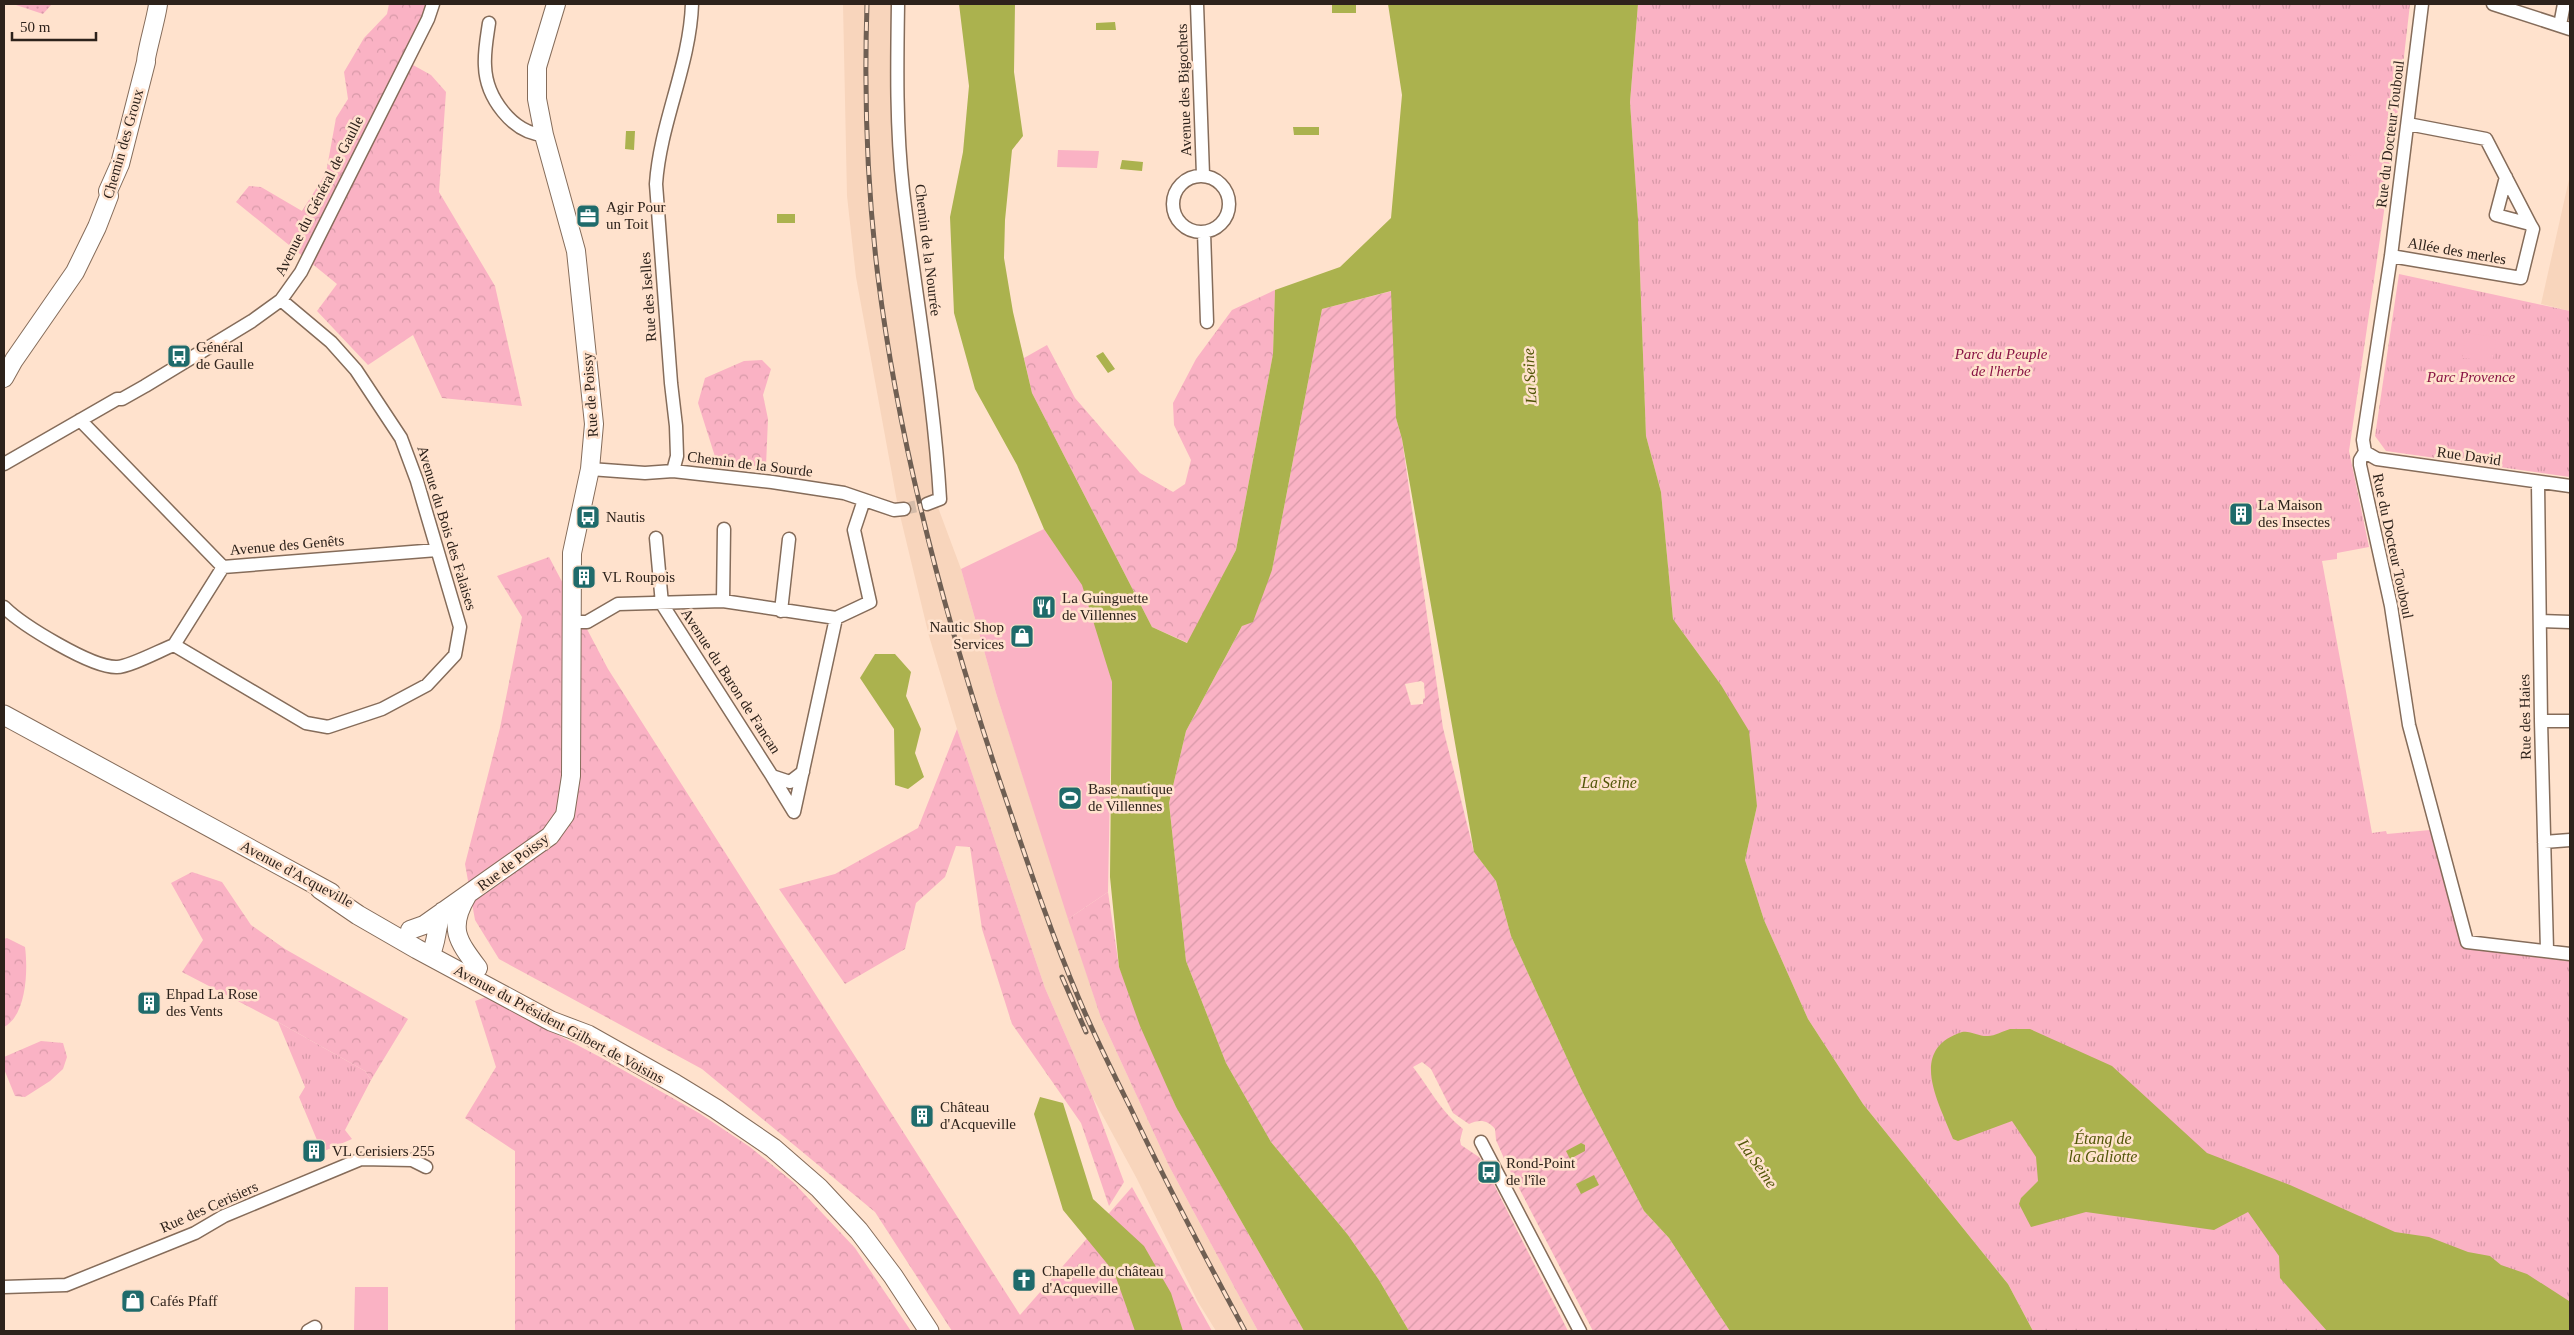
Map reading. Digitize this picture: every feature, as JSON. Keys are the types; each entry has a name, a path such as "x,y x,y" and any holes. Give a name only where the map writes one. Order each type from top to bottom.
{"main road":[{"name":"Avenue d'Acqueville","path":"4,715 320,889 410,930 437,955 478,968 545,1006 588,1035"},
{"path":"320,889 358,915 437,955"},
{"name":"Avenue du Président Gilbert de Voisins","path":"437,955 552,1022 588,1035 716,1109 773,1148 799,1169 839,1208 876,1251 929,1331"}],"street":[{"name":"Chemin des Groux","path":"4,378 18,353 75,272 97,227 120,164 147,52 151,43 158,4"},
{"name":"Avenue du Général de Gaulle","path":"4,464 80,420 145,386 252,321 281,300 301,272 428,19 433,4"},
{"name":"Rue de Poissy","path":"410,930 424,925 539,845 550,836 565,815 569,805 571,776 572,553 594,446 594,408 578,266 544,135 537,98 537,67 556,4"},
{"name":"Rue des Iselles","path":"673,471 677,456 676,426 656,184 658,162 684,55 692,4"},
{"name":"Chemin de la Nourrée","path":"898,4 897,97 903,188 936,431 933,502"},
{"name":"Avenue des Bigochets","path":"1197,4 1203,176"},
{"name":"Rue du Docteur Touboul","path":"2422,4 2408,124 2363,440 2365,452 2360,460 2360,465 2391,606 2409,725 2467,942 2547,950"},
{"path":"2493,4 2565,27 2564,4"},
{"path":"489,23 485,68 493,95 508,116 518,126 528,133 544,135"},
{"path":"2408,124 2486,139 2530,224"},
{"name":"Avenue des Bigochets","path":"1203,176 1220,182 1229,199 1226,217 1221,224 1204,232 1186,227 1175,213 1173,204 1175,195 1186,180 1203,176"},
{"path":"2506,177 2496,215 2530,224"},
{"name":"Allée des merles","path":"2390,256 2521,278 2533,229 2530,224"},
{"path":"1204,232 1207,322"},
{"name":"Avenue du Bois des Falaises","path":"174,645 306,724 328,727 382,710 427,685 455,655 460,627 407,450 377,399 356,370 331,342 281,300"},
{"name":"Avenue des Genêts","path":"80,420 223,567 438,550"},
{"name":"Rue David","path":"2365,452 2377,459 2570,486"},
{"name":"Chemin de la Sourde","path":"590,469 645,473 673,471 823,488 894,510 904,509"},
{"name":"Rue des Haies","path":"2538,483 2541,722 2547,950"},
{"path":"571,622 587,622 618,604 723,602 836,618 870,602 854,530 864,500"},
{"path":"723,602 724,529"},
{"path":"656,538 662,604"},
{"path":"781,611 789,539"},
{"path":"4,607 16,619 96,664 118,668 174,645 223,567"},
{"name":"Avenue du Baron de Fancan","path":"662,604 794,812 836,618"},
{"path":"2540,621 2570,622"},
{"path":"2541,722 2570,721"},
{"name":"Avenue du Baron de Fancan","path":"772,776 790,782 803,772"},
{"path":"2544,842 2570,840"},
{"path":"437,955 455,930 458,910 467,896"},
{"path":"437,955 435,931 443,911"},
{"path":"455,930 478,968"},
{"path":"2547,950 2570,954"},
{"path":"1480,1142 1580,1331"},
{"name":"Rue des Cerisiers","path":"4,1287 66,1285 195,1233 210,1226 224,1216 361,1159 412,1160 426,1167"}],"shaded area":[{"path":"843,4 893,4 895,106 929,435 933,494 961,569 996,693 1101,1018 1169,1166 1258,1331 1216,1331 1198,1302 1137,1179 1092,1096 1045,988 957,729 929,636 898,507 856,277 847,196"},
{"path":"2570,175 2570,311 2541,304"}],"green space":[{"path":"13,4 52,4 43,14"},
{"path":"389,4 431,4 411,39 413,65 431,75 446,92 439,192 495,286 522,406 442,398 413,335 368,365 317,311 337,284 236,202 249,186 261,187 302,211 326,173 336,118 348,99 344,72 364,38 387,14"},
{"name":"Parc du Peuple de l'herbe","path":"1638,4 2410,4 2394,143 2349,451 2369,547 2337,553 2337,559 2322,561 2372,833 2386,831 2387,834 2430,830 2462,948 2570,961 2570,1331 2033,1331 2008,1284 1863,1104 1808,1019 1764,920 1745,860 1757,806 1721,685 1673,619 1661,492 1646,436 1638,219 1630,102"},
{"path":"1058,150 1099,151 1097,168 1057,167"},
{"path":"2349,155 2356,156 2357,206 2349,206"},
{"name":"Parc Provence","path":"2399,274 2570,311 2570,477 2386,451 2375,436"},
{"path":"1275,290 1273,354 1236,550 1188,643 1152,627 1032,393 1024,358 1047,345 1075,398 1140,473 1173,492 1185,484 1191,460 1174,425 1173,403 1196,359 1232,310"},
{"path":"1392,291 1396,418 1402,439 1443,728 1474,852 1496,881 1511,936 1582,1091 1644,1211 1669,1238 1730,1331 1593,1331 1506,1163 1496,1140 1495,1129 1483,1121 1469,1124 1453,1113 1431,1069 1422,1062 1413,1067 1442,1108 1463,1129 1460,1140 1461,1145 1479,1157 1483,1163 1568,1331 1409,1331 1379,1280 1348,1235 1271,1142 1226,1063 1186,961 1169,803 1186,731 1272,570 1322,309","holes":["1421,681 1424,683 1425,698 1423,699 1423,704 1411,705 1405,684"]},
{"path":"2466,333 2496,337 2493,361 2462,358"},
{"path":"762,360 771,369 763,395 768,419 766,466 718,466 698,403 705,378 744,361"},
{"name":"Base nautique de Villennes","path":"1044,529 1090,595 1112,682 1108,892 1068,919 996,693 961,569"},
{"path":"549,557 608,669 1020,1315 1132,1187 1212,1331 952,1331 875,1212 702,1069 499,959 475,920 465,864 500,728 522,617 497,576"},
{"path":"957,729 1045,988 1092,1096 1124,1182 1109,1206 1081,1123 1012,1024 982,929 970,847 956,846 945,877 916,903 905,949 845,984 779,889 835,874 918,828"},
{"path":"192,872 222,882 251,925 285,949 408,1019 371,1080 365,1071 278,1022 182,972 203,940 171,883"},
{"path":"1108,892 1119,967 1176,1107 1304,1331 1258,1331 1169,1166 1101,1018 1068,919"},
{"path":"7,938 25,947 26,979 22,1002 17,1013 12,1021 4,1027 4,939"},
{"path":"486,997 600,1057 699,1113 750,1147 793,1182 855,1248 911,1331 515,1331 515,1151 465,1118 496,1067 475,1001"},
{"path":"278,1022 365,1071 371,1080 345,1130 352,1139 322,1152 299,1097 305,1087"},
{"path":"41,1041 63,1043 67,1057 63,1069 50,1081 25,1097 15,1096 4,1069 4,1057"},
{"path":"355,1287 388,1287 388,1331 354,1331"}],"water":[{"name":"La Seine","path":"959,4 1015,4 1014,72 1023,136 1012,150 1005,220 1004,258 1013,312 1032,393 1152,627 1187,643 1236,550 1273,354 1275,290 1340,267 1391,218 1402,95 1388,4 1638,4 1630,102 1638,219 1646,436 1661,492 1673,619 1721,685 1749,731 1757,806 1745,860 1764,920 1808,1019 1863,1104 2008,1284 2033,1331 1730,1331 1669,1238 1644,1211 1582,1091 1511,936 1496,881 1474,852 1402,439 1396,418 1391,291 1322,309 1272,570 1253,622 1242,626 1186,731 1169,803 1186,961 1226,1063 1271,1142 1348,1235 1379,1280 1409,1331 1304,1331 1176,1107 1140,1026 1119,967 1110,877 1112,682 1082,585 1044,529 1017,465 975,389 954,313 950,217 963,152 969,86"},
{"path":"1332,4 1356,4 1356,13 1332,13"},
{"path":"1115,22 1116,30 1096,30 1096,23"},
{"path":"1293,127 1319,127 1319,135 1294,135"},
{"path":"626,131 635,131 634,150 625,149"},
{"path":"1122,160 1143,162 1142,171 1120,169"},
{"path":"777,214 795,214 795,223 777,223"},
{"path":"1103,352 1115,369 1108,373 1096,356"},
{"path":"875,654 895,654 911,672 906,696 921,729 915,753 924,777 908,789 895,785 894,729 860,678"},
{"name":"Étang de la Galiotte","path":"2010,1029 2030,1029 2112,1066 2207,1153 2290,1185 2395,1232 2429,1237 2468,1252 2490,1256 2501,1265 2527,1274 2569,1301 2570,1331 2327,1331 2280,1278 2279,1256 2248,1212 2214,1230 2086,1212 2031,1227 2019,1204 2021,1198 2038,1181 2036,1157 2012,1121 1958,1141 1953,1139 1935,1094 1932,1078 1931,1064 1935,1051 1945,1040 1962,1032 1988,1036"},
{"path":"1040,1097 1063,1103 1093,1199 1144,1246 1171,1293 1183,1331 1135,1331 1114,1272 1063,1210 1034,1114"},
{"path":"1581,1143 1585,1145 1585,1151 1570,1159 1566,1151"},
{"path":"1594,1175 1599,1185 1581,1194 1576,1184"}],"tunnel":[{"path":"904,509 927,504"}],"railway":[{"path":"867,4 867,140 871,209 888,346 914,482 968,683 1035,884 1069,976 1097,1040 1158,1164 1245,1331"},
{"path":"1062,977 1086,1032"}],"place":[{"name":"Agir Pour un Toit","path":"588,216"},
{"name":"Général de Gaulle","path":"179,356"},
{"name":"La Maison des Insectes","path":"2241,514"},
{"name":"Nautis","path":"588,517"},
{"name":"VL Roupois","path":"584,577"},
{"name":"La Guinguette de Villennes","path":"1044,607"},
{"name":"Nautic Shop Services","path":"1022,636"},
{"name":"Base nautique de Villennes","path":"1070,798"},
{"name":"Ehpad La Rose des Vents","path":"149,1003"},
{"name":"Château d'Acqueville","path":"922,1116"},
{"name":"VL Cerisiers 255","path":"314,1151"},
{"name":"Rond-Point de l'île","path":"1489,1172"},
{"name":"Chapelle du château d'Acqueville","path":"1024,1280"},
{"name":"Cafés Pfaff","path":"133,1301"}]}
